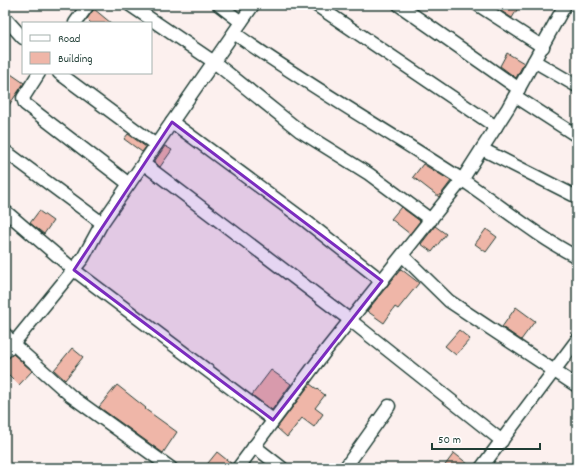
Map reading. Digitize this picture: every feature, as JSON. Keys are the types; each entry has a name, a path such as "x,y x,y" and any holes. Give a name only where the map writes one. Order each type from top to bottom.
{"street":[{"path":"130,5 214,62 300,131 369,174 430,220"},
{"path":"219,5 241,22"},
{"path":"9,348 83,258 102,223 253,5"},
{"path":"316,5 496,127"},
{"path":"399,5 577,136"},
{"path":"478,5 543,47"},
{"path":"238,468 350,320 403,256 462,180 517,92 565,5"},
{"path":"75,22 82,7"},
{"path":"5,18 22,37"},
{"path":"234,32 272,60 462,180 557,246 577,257"},
{"path":"534,61 577,86"},
{"path":"38,74 24,98 25,104 129,184"},
{"path":"60,74 156,145"},
{"path":"172,122 307,222 382,281"},
{"path":"482,149 577,197"},
{"path":"5,152 102,223"},
{"path":"144,164 350,320 502,441"},
{"path":"5,211 74,270 273,420"},
{"path":"403,256 449,301 553,372 577,386"},
{"path":"5,334 9,348 164,466"},
{"path":"481,468 577,340"},
{"path":"345,468 389,406"},
{"path":"254,446 282,468"}],"highlighted area":[{"path":"172,122 382,281 273,420 74,270"}],"building":[{"path":"492,5 520,5 512,18"},
{"path":"94,9 110,22 90,22 87,19"},
{"path":"507,53 524,63 516,78 500,66"},
{"path":"5,70 24,83 5,111"},
{"path":"128,134 146,147 142,152 124,139"},
{"path":"165,146 172,150 160,167 154,162"},
{"path":"423,164 451,181 439,197 413,177"},
{"path":"401,207 420,221 410,234 391,219"},
{"path":"39,211 53,221 44,234 30,223"},
{"path":"435,226 446,234 432,252 421,244"},
{"path":"486,229 497,237 486,252 475,244"},
{"path":"401,269 419,283 398,309 395,307 384,323 367,311"},
{"path":"516,307 535,321 521,340 502,327"},
{"path":"459,330 470,339 456,355 445,346"},
{"path":"72,348 83,357 65,380 54,370"},
{"path":"13,354 32,371 19,385 5,371 5,359"},
{"path":"271,370 291,384 272,410 252,395"},
{"path":"310,384 325,395 315,408 323,414 314,427 302,418 287,437 277,428"},
{"path":"117,385 146,408 145,409 177,432 163,453 99,407"},
{"path":"217,452 232,464 231,468 204,468"},
{"path":"454,453 473,468 443,468"}]}
